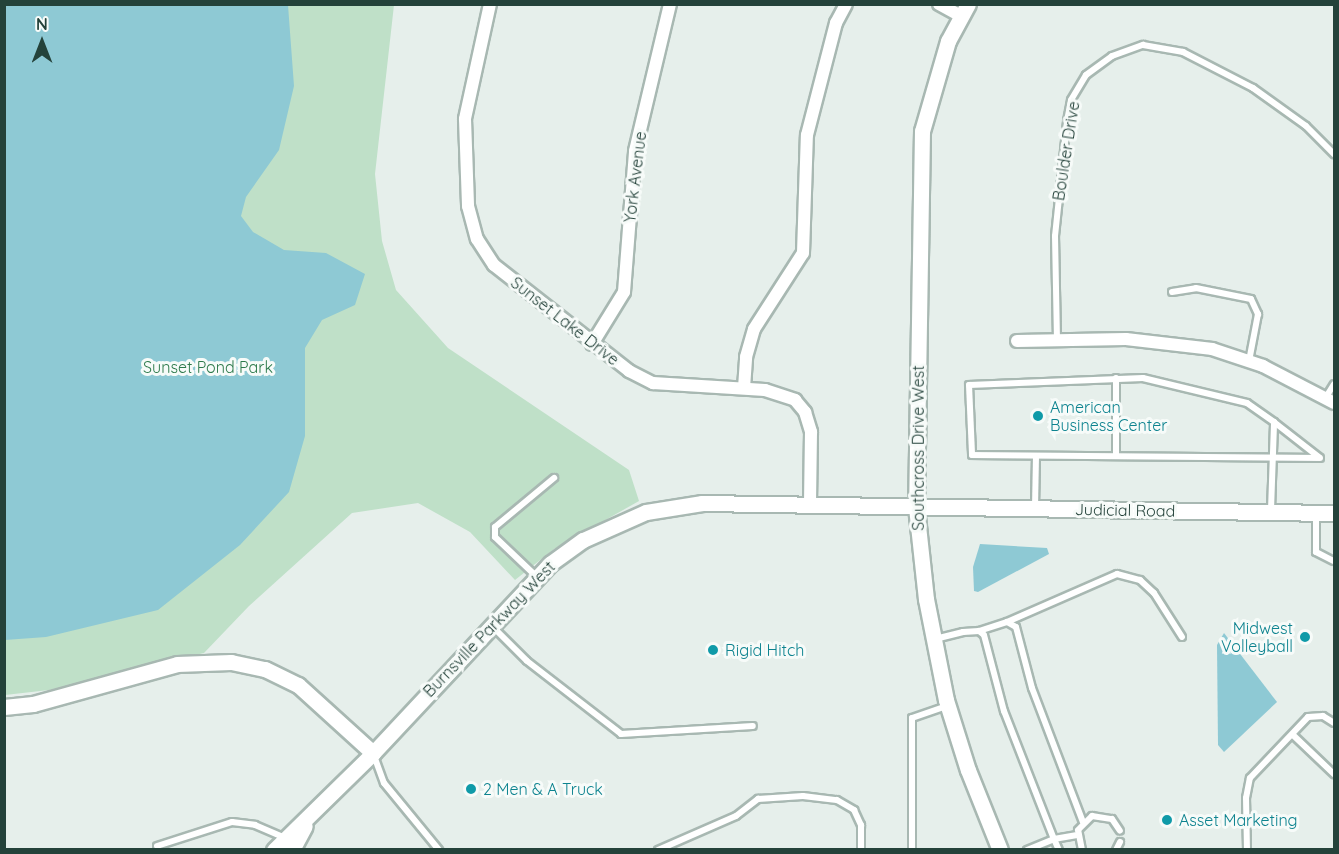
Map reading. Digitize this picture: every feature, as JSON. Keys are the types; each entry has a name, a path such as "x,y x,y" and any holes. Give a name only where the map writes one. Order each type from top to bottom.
{"street":[{"name":"Sunset Lake Drive","path":"490,4 465,119 468,206 477,239 494,265 629,371 653,382 744,387 795,400 805,412 811,432 810,503"},
{"name":"York Avenue","path":"592,344 624,292 635,151 670,4"},
{"path":"744,387 746,357 754,329 803,254 807,135 836,23 846,4"},
{"path":"939,4 964,10"},
{"name":"Southcross Drive West","path":"964,10 948,40 922,131 915,507 926,599 948,706 968,770 1000,849"},
{"path":"1017,340 1126,339 1212,349 1249,362 1330,400"},
{"name":"Burnsville Parkway West","path":"274,849 289,844 313,811 373,753 537,578 583,540 646,512 702,503 810,503 915,507"},
{"name":"Judicial Road","path":"915,507 1335,513"},
{"path":"4,707 33,704 177,664 231,662 265,669 298,685 373,753"}],"lane":[{"name":"Boulder Drive","path":"1057,340 1054,236 1071,100 1086,75 1112,56 1143,45 1184,52 1252,88 1306,126 1335,154"},
{"path":"1172,292 1196,288 1251,299 1258,314 1249,362"},
{"path":"1116,378 1116,456"},
{"path":"1116,378 1143,378 1201,390 1247,403 1320,458 972,455 969,385 1116,378"},
{"path":"1330,400 1335,384"},
{"path":"1271,512 1270,458 1274,422"},
{"path":"1035,508 1036,456"},
{"path":"537,578 495,537 495,527 554,478"},
{"path":"1316,512 1316,552 1335,561"},
{"path":"934,639 979,631 1007,622 1117,574 1140,580 1154,593 1182,637"},
{"path":"1007,622 1016,627 1040,709 1083,822"},
{"path":"492,625 527,661 621,734 753,726"},
{"path":"979,631 988,640 1004,711 1059,849"},
{"path":"912,849 912,718 948,706"},
{"path":"1247,849 1246,798 1250,778 1308,717 1315,715 1335,723"},
{"path":"1293,735 1335,774"},
{"path":"373,753 384,783 439,849"},
{"path":"658,849 736,816 758,799 803,796 837,800 854,810 861,825 861,849"},
{"path":"1076,835 1083,822 1092,816 1106,816 1120,831"},
{"path":"157,846 232,822 255,825 289,844"},
{"path":"1028,849 1054,839 1076,835"},
{"path":"1076,835 1082,849"},
{"path":"1116,849 1120,842"}],"green space":[{"name":"Sunset Pond Park","path":"4,5 394,5 375,174 382,241 396,290 448,348 629,470 639,501 554,549 515,580 470,532 418,503 352,513 249,606 204,653 49,690 5,695"}],"water":[{"name":"Sunset Pond Park","path":"5,4 288,5 294,86 279,150 246,197 241,216 253,232 284,250 326,253 365,274 355,305 322,320 305,348 305,436 289,492 240,545 158,610 46,637 5,640"},
{"path":"980,544 1047,548 1049,554 978,592 974,591 973,567"},
{"path":"1224,633 1277,702 1224,752 1218,745 1217,645"}],"place":[{"name":"American Business Center","path":"1038,416"},
{"name":"Midwest Volleyball","path":"1305,637"},
{"name":"Rigid Hitch","path":"713,650"},
{"name":"2 Men & A Truck","path":"471,789"},
{"name":"Asset Marketing","path":"1167,820"}]}
